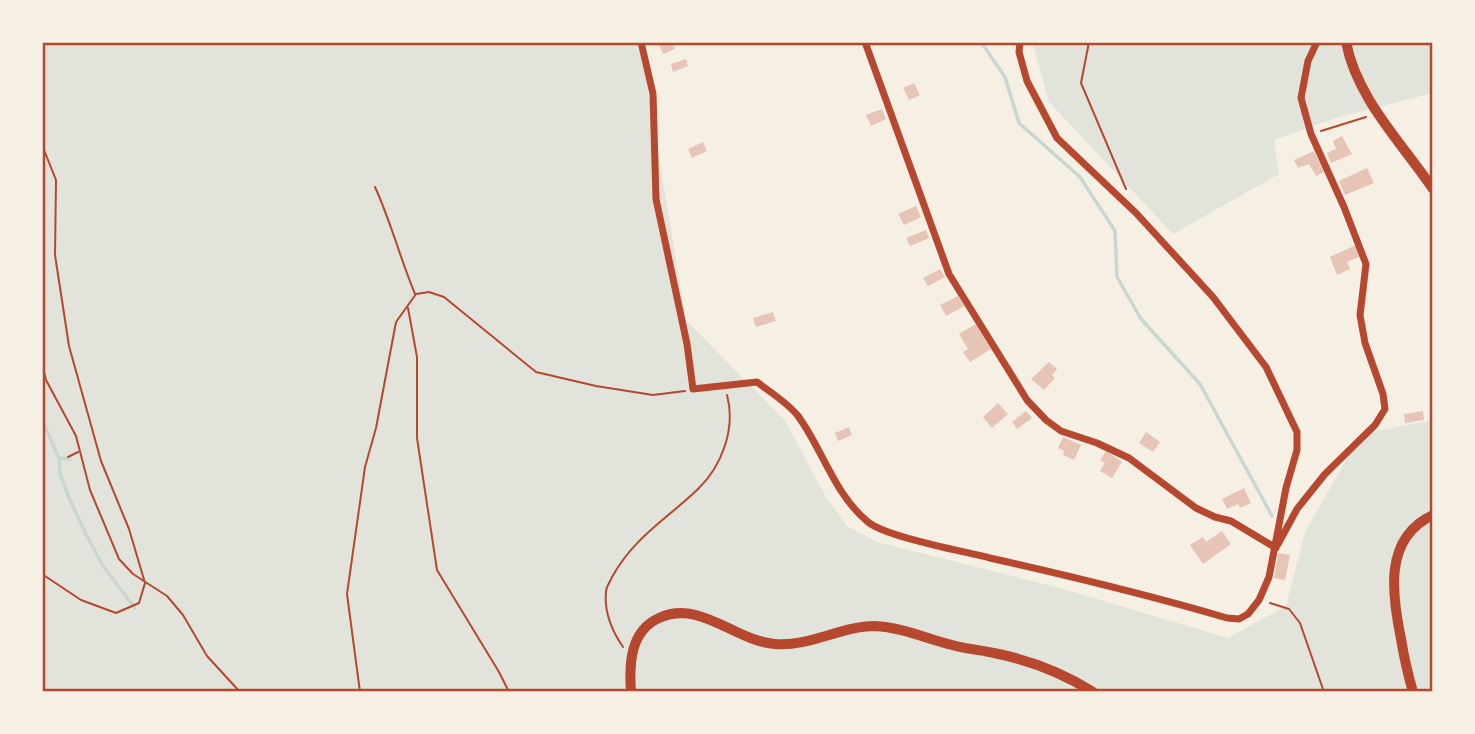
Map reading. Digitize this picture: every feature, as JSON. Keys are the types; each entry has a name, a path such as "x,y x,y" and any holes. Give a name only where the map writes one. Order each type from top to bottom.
{"main road":[{"path":"1346,42 1355,73 1368,96 1433,190"},
{"path":"1413,692 1395,613 1394,565 1404,540 1418,524 1433,515"},
{"path":"631,692 631,660 638,635 645,626 670,614 701,616 748,638 776,644 792,644 877,626 1029,662 1093,692"}],"street":[{"path":"641,42 653,93 656,199 687,344 693,389 757,382 796,414 840,489 859,513 871,524 884,530 1239,619 1248,614 1259,600 1269,577 1286,488 1297,450 1297,432 1266,367 1213,297 1136,213 1057,138 1027,81 1019,52 1020,42"},
{"path":"865,42 949,274 1027,400 1061,431 1097,443 1129,458 1196,508 1231,521 1276,548"},
{"path":"1276,548 1297,509 1325,474 1374,425 1385,409 1383,394 1365,343 1360,314 1366,264 1311,134 1301,98 1308,61 1317,42"}],"path":[{"path":"1088,42 1081,83 1126,189"},
{"path":"1311,134 1372,116"},
{"path":"42,145 55,180 55,255 69,346 101,461 129,529 145,583 139,603 116,613 81,600 42,574"},
{"path":"375,187 416,295"},
{"path":"360,692 347,594 365,467 376,428 396,322 416,295 429,292 444,297 536,372 596,386 653,395 693,389"},
{"path":"408,307 417,357 417,438 437,570 509,692"},
{"path":"42,364 46,380 76,436 90,490 119,559 133,574 167,596 183,615 207,656 240,692"},
{"path":"631,660 611,625 606,590 624,559 657,522 699,488 713,469 726,444 730,424 725,386"},
{"path":"68,457 79,452"},
{"path":"1259,600 1289,609 1300,623 1324,692"}],"shaded area":[{"path":"42,42 640,42 686,320 786,422 826,497 847,526 877,542 1067,590 1228,638 1286,606 1305,532 1361,434 1433,420 1433,692 42,692"},
{"path":"1032,42 1433,42 1433,93 1336,118 1274,140 1279,174 1173,234 1049,102"}],"building":[{"path":"658,42 673,42 675,49 663,54"},
{"path":"686,59 688,66 673,72 671,64"},
{"path":"914,83 920,95 909,100 903,88"},
{"path":"882,109 886,119 871,126 866,115"},
{"path":"1342,136 1352,154 1331,163 1327,153 1336,149 1333,141"},
{"path":"703,142 707,151 692,158 688,149"},
{"path":"1314,151 1324,172 1316,176 1309,164 1298,168 1294,160"},
{"path":"1367,168 1374,183 1345,195 1339,181"},
{"path":"916,206 921,217 904,225 898,214"},
{"path":"926,230 929,238 910,246 906,238"},
{"path":"1356,245 1361,256 1347,262 1350,269 1337,275 1330,257"},
{"path":"940,269 945,277 928,286 923,278"},
{"path":"958,296 964,306 946,316 940,305"},
{"path":"773,312 776,321 756,327 753,318"},
{"path":"976,324 991,349 970,362 963,352 968,349 959,334"},
{"path":"1049,362 1057,369 1052,375 1055,378 1044,390 1031,379"},
{"path":"998,403 1008,414 992,428 983,417"},
{"path":"1026,411 1032,418 1017,429 1012,422"},
{"path":"1423,411 1424,420 1405,423 1404,414"},
{"path":"849,427 852,435 838,441 835,433"},
{"path":"1146,432 1160,442 1153,452 1139,443"},
{"path":"1063,437 1081,445 1074,460 1063,455 1064,451 1058,448"},
{"path":"1106,451 1122,462 1112,478 1100,471 1105,463 1100,460"},
{"path":"1244,488 1251,503 1240,508 1238,504 1227,509 1222,499"},
{"path":"1222,531 1231,544 1203,564 1190,545 1203,537 1206,542"},
{"path":"1278,553 1290,555 1285,580 1274,578"}],"waterway":[{"path":"981,42 1005,77 1019,123 1080,177 1115,231 1117,277 1141,319 1200,384 1272,516"},
{"path":"42,420 59,458 60,474 70,500 86,534 103,566 135,608"},
{"path":"59,458 70,459"}]}
